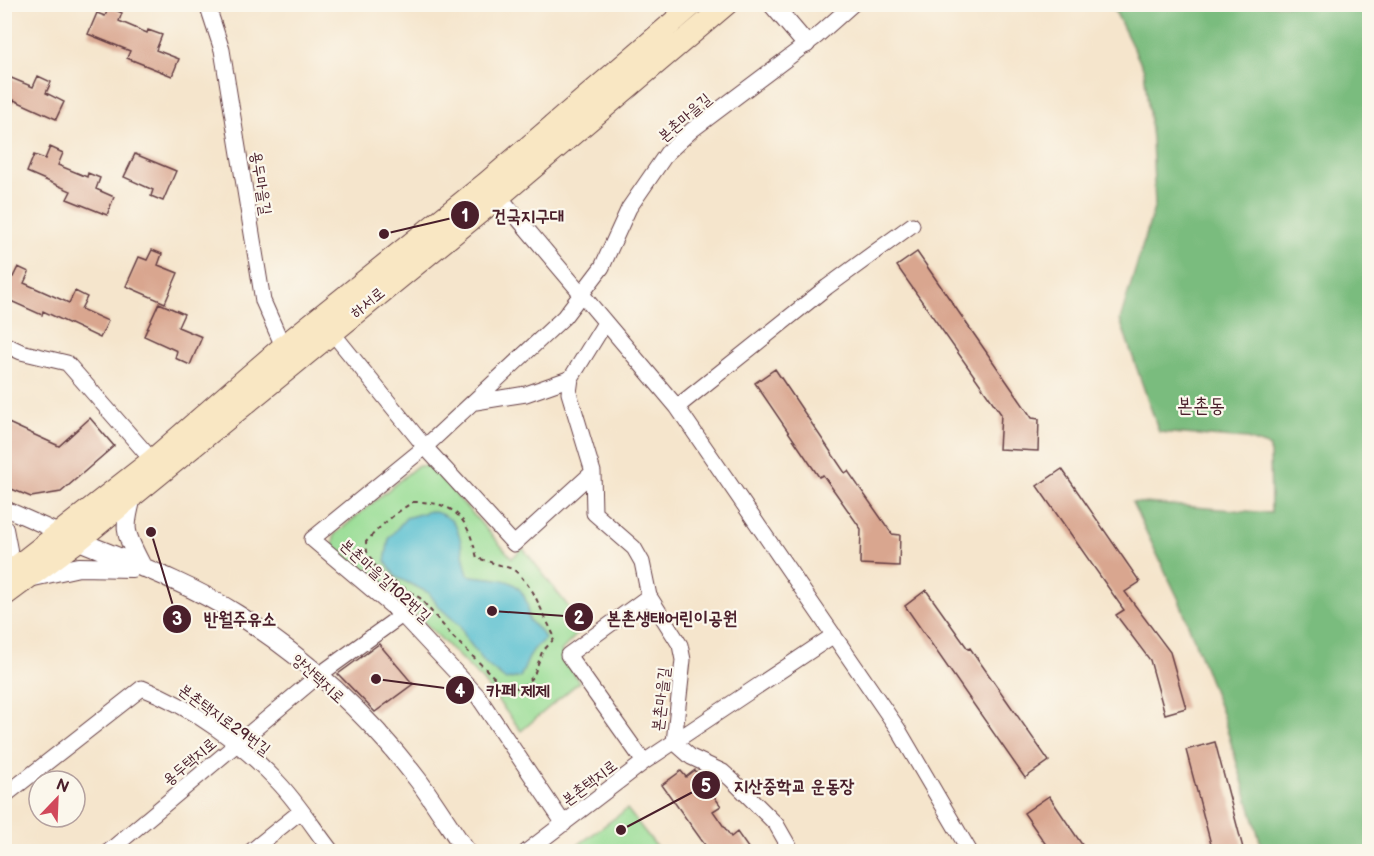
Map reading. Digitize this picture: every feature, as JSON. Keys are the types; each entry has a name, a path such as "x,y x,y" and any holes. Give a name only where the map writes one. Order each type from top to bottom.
{"main road":[{"name":"하서로","path":"4,596 12,576 133,494 287,355 331,331 493,190 694,4"},
{"name":"하서로","path":"68,537 152,460 727,4"}],"street":[{"name":"용두마을길","path":"207,4 222,50 263,301 287,355"},
{"path":"772,4 806,44"},
{"name":"본촌마을길","path":"582,296 602,267 629,208 667,153 692,130 806,44 853,4"},
{"path":"493,190 677,407 898,729 970,852"},
{"path":"677,407 827,287 912,225"},
{"name":"본촌마을길102번길","path":"564,824 477,695 402,615 312,539 425,447 476,402 497,378 564,317 582,296"},
{"path":"476,402 526,394 571,378 605,323"},
{"path":"331,331 425,447 514,544 593,472"},
{"path":"4,344 21,352 67,363 152,460"},
{"name":"본촌마을길","path":"571,378 569,393 593,472 594,513 634,548 642,562 649,596 680,645 674,742 691,757 723,772 732,780 776,824 792,852"},
{"path":"4,529 12,576 79,567 143,568 127,535 125,523 133,494"},
{"path":"4,508 68,537"},
{"name":"양산택지로","path":"68,537 184,585 236,613 287,649 319,675 375,730 418,780 467,852"},
{"path":"644,762 568,655 649,596"},
{"name":"용두택지로","path":"108,852 319,675 402,615"},
{"name":"본촌택지로","path":"526,852 644,762 834,635"},
{"name":"본촌택지로29번길","path":"4,796 142,688 163,696 194,714 237,745 279,782 332,852"},
{"path":"250,852 301,811"}],"path":[{"path":"413,502 428,502 453,510 466,523 474,537 477,558 513,569 520,575 533,592 553,631 555,638 542,652 534,675 526,684 516,688 503,686 486,671 420,598 379,572 367,552 366,542 374,533 393,514 413,502"}],"green space":[{"path":"1112,5 1369,5 1369,851 1263,851 1223,716 1179,600 1132,502 1271,513 1270,447 1247,439 1159,432 1120,320 1155,205 1152,139 1144,70"},
{"path":"417,466 430,466 512,558 523,548 584,627 561,651 579,682 521,731 482,680 397,595 333,548 334,535"},
{"path":"627,809 660,851 570,851"}],"water":[{"path":"430,511 442,514 456,526 468,575 510,582 523,593 528,605 529,620 542,632 545,639 531,653 520,677 506,680 486,664 459,625 438,606 429,593 396,577 385,561 389,538 406,518"}],"building":[{"path":"109,7 122,13 119,21 147,33 148,30 162,35 156,50 179,59 172,76 127,58 130,51 88,34 97,13 105,16"},
{"path":"4,75 33,87 38,76 51,82 46,93 64,102 56,119 14,100 4,121"},
{"path":"50,147 63,153 58,165 87,177 88,173 100,178 96,189 114,197 107,215 67,199 71,191 27,172 34,155 45,159"},
{"path":"135,154 176,171 163,201 151,196 153,190 124,177"},
{"path":"152,250 162,254 158,265 178,273 165,303 126,286 139,257 147,260"},
{"path":"917,252 1032,418 1039,419 1038,451 999,449 1001,414 897,266"},
{"path":"18,267 29,272 24,283 69,303 75,291 87,297 81,309 108,321 100,338 43,311 42,315 4,298 4,273 13,277"},
{"path":"159,303 184,314 178,327 202,337 190,365 175,358 177,351 144,336"},
{"path":"775,369 845,473 848,471 892,534 900,535 899,566 860,564 861,529 823,475 819,477 755,383"},
{"path":"90,418 114,446 61,492 31,497 4,486 4,421 59,446"},
{"path":"1062,469 1140,582 1125,592 1170,652 1186,708 1165,714 1150,660 1116,615 1124,610 1037,486"},
{"path":"926,590 968,649 970,648 1049,761 1025,778 905,606"},
{"path":"379,644 413,684 375,712 338,674"},
{"path":"1215,742 1244,852 1213,852 1186,750"},
{"path":"695,770 721,806 713,811 731,837 737,832 751,852 710,852 662,785 681,771 686,777"},
{"path":"1049,796 1087,852 1051,852 1024,813"}],"place":[{"name":"건국지구대","path":"384,234"},
{"name":"반월주유소","path":"151,532"},
{"name":"본촌생태어린이공원","path":"492,611"},
{"name":"카페 제제","path":"376,679"},
{"name":"지산중학교 운동장","path":"621,830"}],"district":[{"name":"본촌동","path":"1201,405"}]}
